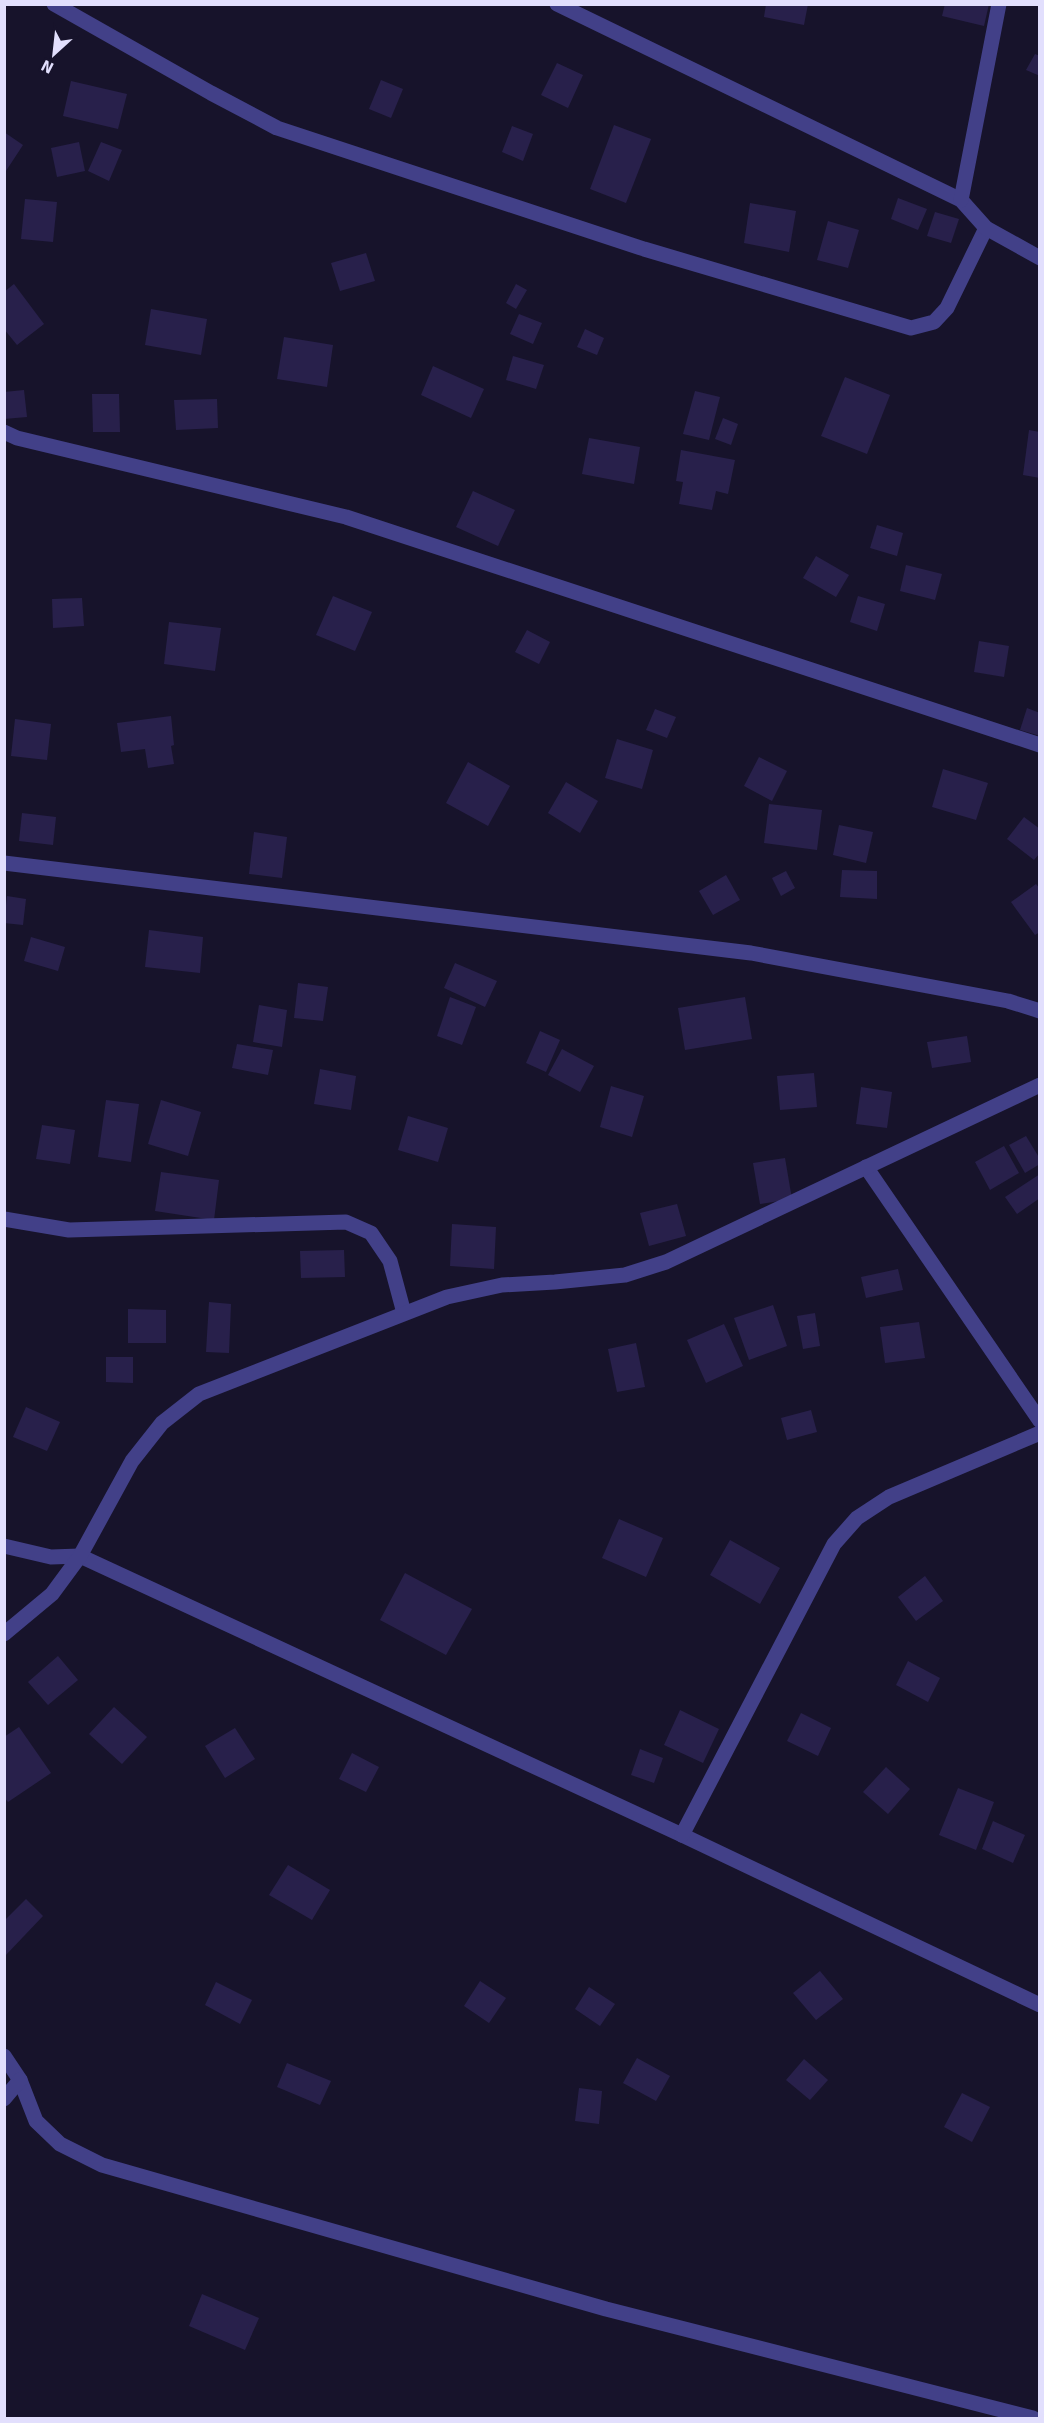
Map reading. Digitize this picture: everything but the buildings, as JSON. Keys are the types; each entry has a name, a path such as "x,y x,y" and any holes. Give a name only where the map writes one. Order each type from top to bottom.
{"street":[{"path":"54,4 277,128 644,249 911,328 934,322 947,308 986,228"},
{"path":"557,4 961,200 986,228 1040,258"},
{"path":"961,200 999,4"},
{"path":"4,432 17,438 346,517 1040,745"},
{"path":"4,863 751,953 1008,1001 1040,1011"},
{"path":"4,1634 52,1594 80,1556 132,1461 162,1423 199,1394 447,1297 502,1285 625,1275 666,1262 1040,1085"},
{"path":"866,1167 1040,1421"},
{"path":"4,1219 69,1230 346,1222 371,1233 390,1261 404,1313"},
{"path":"682,1835 834,1544 857,1518 889,1497 1040,1433"},
{"path":"4,1546 51,1557 80,1556 682,1835 1040,2005"},
{"path":"4,2056 20,2080 36,2121 60,2144 102,2165 606,2309 1033,2418"},
{"path":"4,2099 20,2080"}]}
